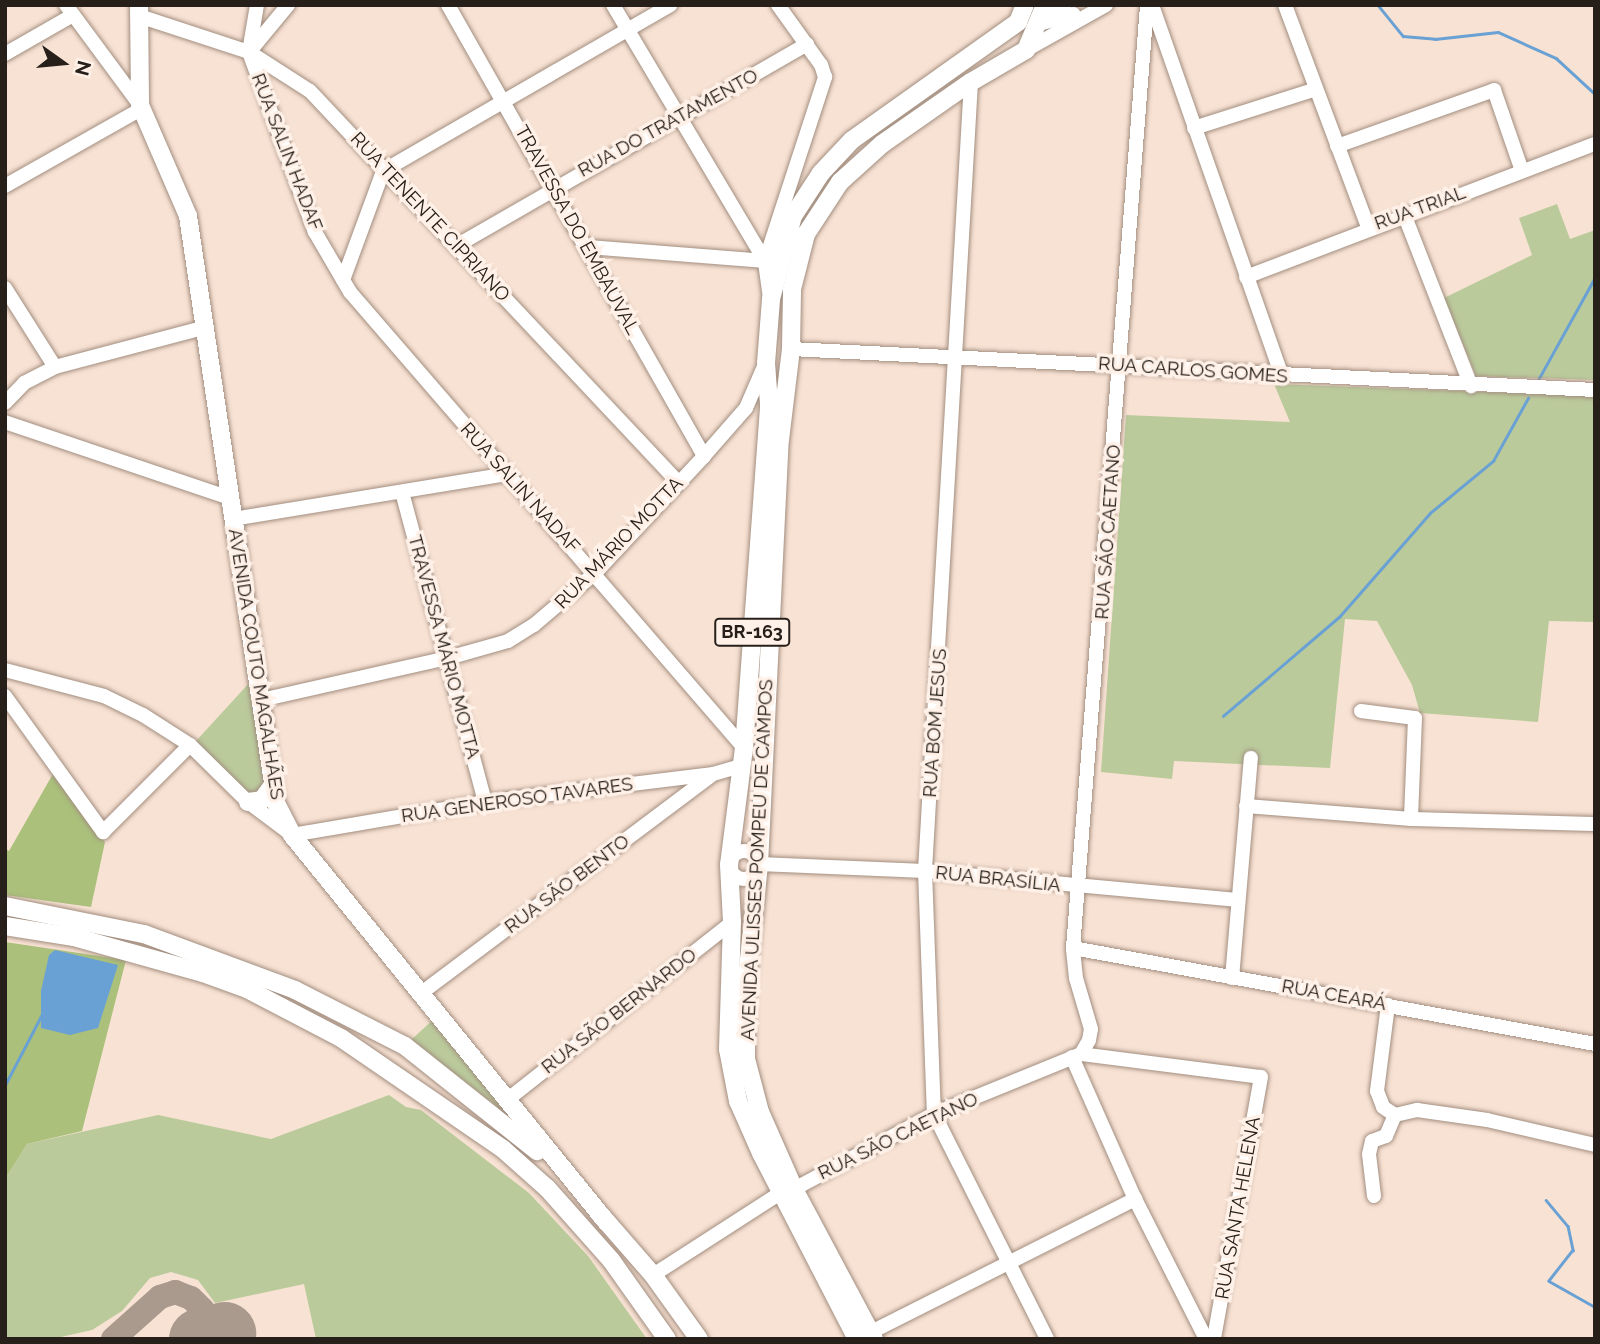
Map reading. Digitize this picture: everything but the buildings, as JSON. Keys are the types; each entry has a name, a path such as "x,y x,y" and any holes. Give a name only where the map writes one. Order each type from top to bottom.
{"main road":[{"path":"1026,50 1040,24 1045,5"},
{"path":"1052,5 1068,16"},
{"name":"AVENIDA COUTO MAGALHÃES","path":"139,10 141,107 164,152 188,216 272,786 292,835 607,1222"},
{"path":"1021,14 1040,24"},
{"name":"AVENIDA ULISSES POMPEU DE CAMPOS","path":"868,1336 738,1101 728,1049 732,922 729,864 743,757 769,404 765,363 771,299 793,216 821,173 852,140 972,57 1021,14"},
{"name":"AVENIDA ULISSES POMPEU DE CAMPOS","path":"788,1190 760,1112 746,1059 746,988 759,864 780,440 791,349 792,289 806,234 839,182 881,144 971,82 1026,50"},
{"path":"971,82 968,69 972,57"},
{"path":"765,363 771,350 791,349"},
{"path":"248,802 262,800 272,786"},
{"path":"5,906 144,934 244,969 352,1017 405,1046 502,1119 607,1222 653,1275 699,1339"},
{"path":"5,926 74,937 203,973 247,989 341,1038 503,1149 547,1188 611,1261 667,1339"}],"street":[{"name":"RUA SALIN HADAF","path":"257,5 250,52 316,232 346,286"},
{"path":"250,52 288,5"},
{"name":"TRAVESSA DO EMBAUVAL","path":"448,5 505,100 704,456"},
{"path":"613,5 765,261 771,299"},
{"path":"346,286 383,171 670,5"},
{"path":"765,261 825,77 807,44 778,5"},
{"path":"1040,24 1106,5"},
{"path":"1026,50 1106,5"},
{"name":"RUA SÃO CAETANO","path":"1149,5 1282,377"},
{"name":"RUA SÃO CAETANO","path":"1076,1056 1091,1029 1076,978 1073,948 1081,888 1149,5"},
{"path":"1284,5 1368,227"},
{"path":"5,54 70,10 141,107 5,186"},
{"name":"RUA TENENTE CIPRIANO","path":"139,10 250,52 310,91 677,481"},
{"name":"RUA DO TRATAMENTO","path":"456,246 553,187 807,44"},
{"name":"RUA BOM JESUS","path":"971,82 958,356 925,871 934,1114 1010,1260 1047,1339"},
{"path":"1194,128 1316,89"},
{"path":"1337,146 1494,90 1522,171"},
{"name":"RUA TRIAL","path":"1246,277 1368,227 1595,144"},
{"path":"1404,214 1471,386"},
{"path":"588,247 765,261"},
{"name":"RUA SALIN NADAF","path":"346,286 506,474 596,572 743,757"},
{"path":"5,288 55,367"},
{"path":"5,403 24,383 55,367 206,327"},
{"name":"RUA CARLOS GOMES","path":"791,349 1120,365 1282,377 1595,390"},
{"name":"RUA MÁRIO MOTTA","path":"261,700 508,641 557,608 596,572 677,481 704,456 746,408 765,363"},
{"path":"746,408 758,402 769,404"},
{"path":"5,422 230,498"},
{"path":"233,519 506,474"},
{"name":"TRAVESSA MÁRIO MOTTA","path":"402,492 485,802"},
{"path":"6,675 104,696 190,745 248,802 292,835"},
{"path":"5,696 103,832 190,745"},
{"path":"1361,711 1415,719 1411,819"},
{"name":"RUA GENEROSO TAVARES","path":"292,835 485,802 713,774 743,757"},
{"path":"1232,978 1251,758"},
{"name":"RUA SÃO BENTO","path":"420,994 713,774"},
{"path":"1246,806 1411,819 1595,824"},
{"path":"744,850 756,856 759,864 753,877 745,880 733,874 729,864 733,855 744,850"},
{"name":"RUA BRASÍLIA","path":"759,864 925,871 1081,888 1237,900"},
{"name":"RUA SÃO BERNARDO","path":"507,1100 732,922"},
{"name":"RUA CEARÁ","path":"1073,948 1595,1044"},
{"path":"1388,1004 1377,1091 1383,1107 1395,1115 1437,1112 1595,1145"},
{"path":"1076,1056 1135,1199 1206,1339"},
{"name":"RUA SÃO CAETANO","path":"653,1275 788,1190 934,1114 1076,1056 1261,1077"},
{"name":"RUA SANTA HELENA","path":"1214,1339 1261,1077"},
{"path":"1374,1196 1368,1154 1372,1141 1386,1136 1395,1115"},
{"path":"868,1336 1010,1260 1135,1199"}],"green space":[{"path":"1557,204 1570,239 1595,230 1595,380 1476,376 1444,298 1532,255 1519,218"},
{"path":"1274,384 1595,396 1595,622 1549,621 1538,722 1420,713 1412,685 1377,621 1345,619 1330,768 1174,761 1172,779 1101,772 1126,415 1290,422"},
{"path":"251,681 265,785 255,794 246,793 196,741"},
{"path":"54,772 105,842 91,907 5,895 5,849 9,851"},
{"path":"5,942 126,960 82,1131 27,1144 5,1179"},
{"path":"436,1017 513,1119 411,1040"},
{"path":"389,1095 406,1107 421,1110 529,1193 588,1256 647,1339 316,1339 304,1284 215,1303 198,1280 171,1272 150,1278 122,1311 92,1330 52,1339 5,1339 5,1179 27,1144 158,1115 271,1139"}],"water":[{"path":"55,950 118,965 98,1028 70,1035 41,1028 41,991 49,955"}],"waterway":[{"path":"1378,5 1403,36 1435,39 1498,32 1556,58 1595,94"},
{"path":"1538,380 1595,277"},
{"path":"1223,716 1339,617 1430,513 1493,461 1528,398"},
{"path":"5,1085 41,1016"},
{"path":"1546,1200 1568,1226 1573,1250 1549,1281 1595,1307"}],"taxiway":[{"path":"113,1339 160,1297 175,1292 191,1298 202,1309 208,1337"}],"runway":[{"path":"200,1339 224,1333"}]}
